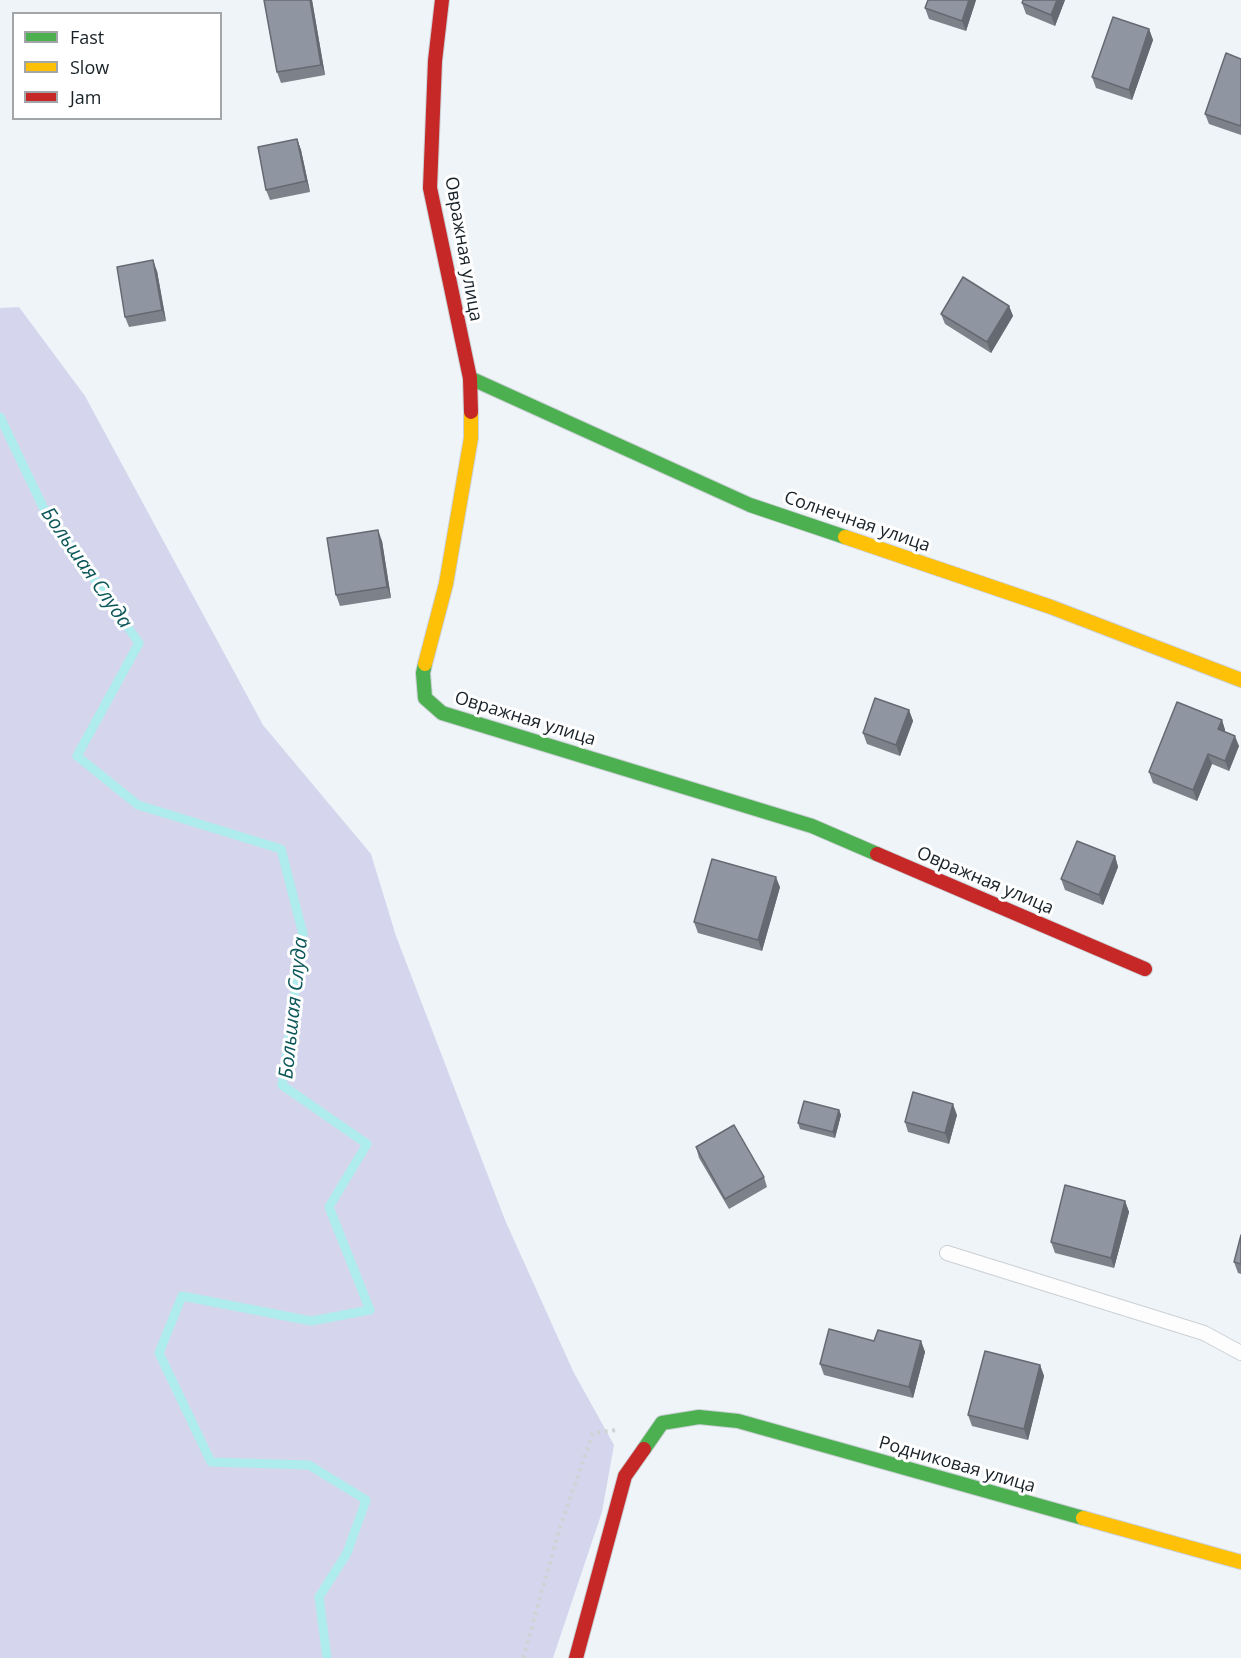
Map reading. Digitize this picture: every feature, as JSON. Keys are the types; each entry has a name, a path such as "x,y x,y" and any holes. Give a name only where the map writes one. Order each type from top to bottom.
{"street":[{"name":"Овражная улица","path":"442,0 435,61 430,188 470,378 471,438 446,584 423,673 425,698 442,713 812,826 1144,969"},
{"name":"Солнечная улица","path":"470,378 750,505 1051,607 1241,680"},
{"name":"Родниковая улица","path":"662,1423 699,1417 738,1421 1241,1562"},
{"path":"576,1658 625,1476 662,1423"}],"lane":[{"path":"947,1253 1204,1333 1241,1353"}],"path":[{"path":"523,1658 560,1527 593,1433 662,1423"}],"shaded area":[{"path":"19,307 85,396 263,725 371,854 396,936 505,1220 573,1371 614,1445 602,1512 553,1658 0,1658 0,308"}],"building":[{"path":"264,0 310,0 321,65 277,72"},
{"path":"928,0 969,0 962,21 925,8"},
{"path":"1023,0 1057,0 1051,15 1022,3"},
{"path":"1113,17 1149,29 1129,90 1092,77"},
{"path":"1226,53 1241,59 1241,126 1205,114"},
{"path":"297,139 306,181 266,190 258,147"},
{"path":"153,260 162,310 125,317 117,267"},
{"path":"963,277 1009,306 987,342 941,314"},
{"path":"378,530 387,587 336,595 327,538"},
{"path":"875,698 909,710 896,745 863,733"},
{"path":"1177,702 1222,720 1218,729 1235,736 1225,761 1208,754 1193,790 1149,772"},
{"path":"1077,841 1115,856 1099,895 1061,879"},
{"path":"712,859 776,877 758,940 694,922"},
{"path":"913,1092 953,1104 945,1133 905,1122"},
{"path":"804,1101 839,1110 833,1132 798,1123"},
{"path":"734,1125 764,1177 725,1199 696,1147"},
{"path":"1065,1185 1125,1201 1111,1258 1051,1242"},
{"path":"1241,1235 1241,1264 1234,1262"},
{"path":"829,1329 874,1341 878,1330 921,1341 909,1387 820,1364"},
{"path":"985,1351 1040,1365 1024,1429 968,1415"}],"waterway":[{"name":"Большая Слуда","path":"0,417 43,507 139,643 77,756 138,805 281,849 303,934 282,1085 367,1144 329,1207 370,1310 311,1321 182,1296 159,1353 211,1462 309,1465 366,1500 347,1553 319,1597 327,1658"}],"traffic: fast":[{"path":"470,378 750,505 845,537"},
{"path":"425,664 423,673 425,698 442,713 812,826 877,854"},
{"path":"644,1449 662,1423 699,1417 738,1421 1083,1518"}],"traffic: slow":[{"path":"425,664 446,584 471,438 471,412"},
{"path":"845,537 1051,607 1241,680"},
{"path":"1083,1518 1241,1562"}],"traffic: jam":[{"path":"442,0 435,61 430,188 470,378 471,412"},
{"path":"877,854 1145,969"},
{"path":"576,1658 625,1476 644,1449"}]}
